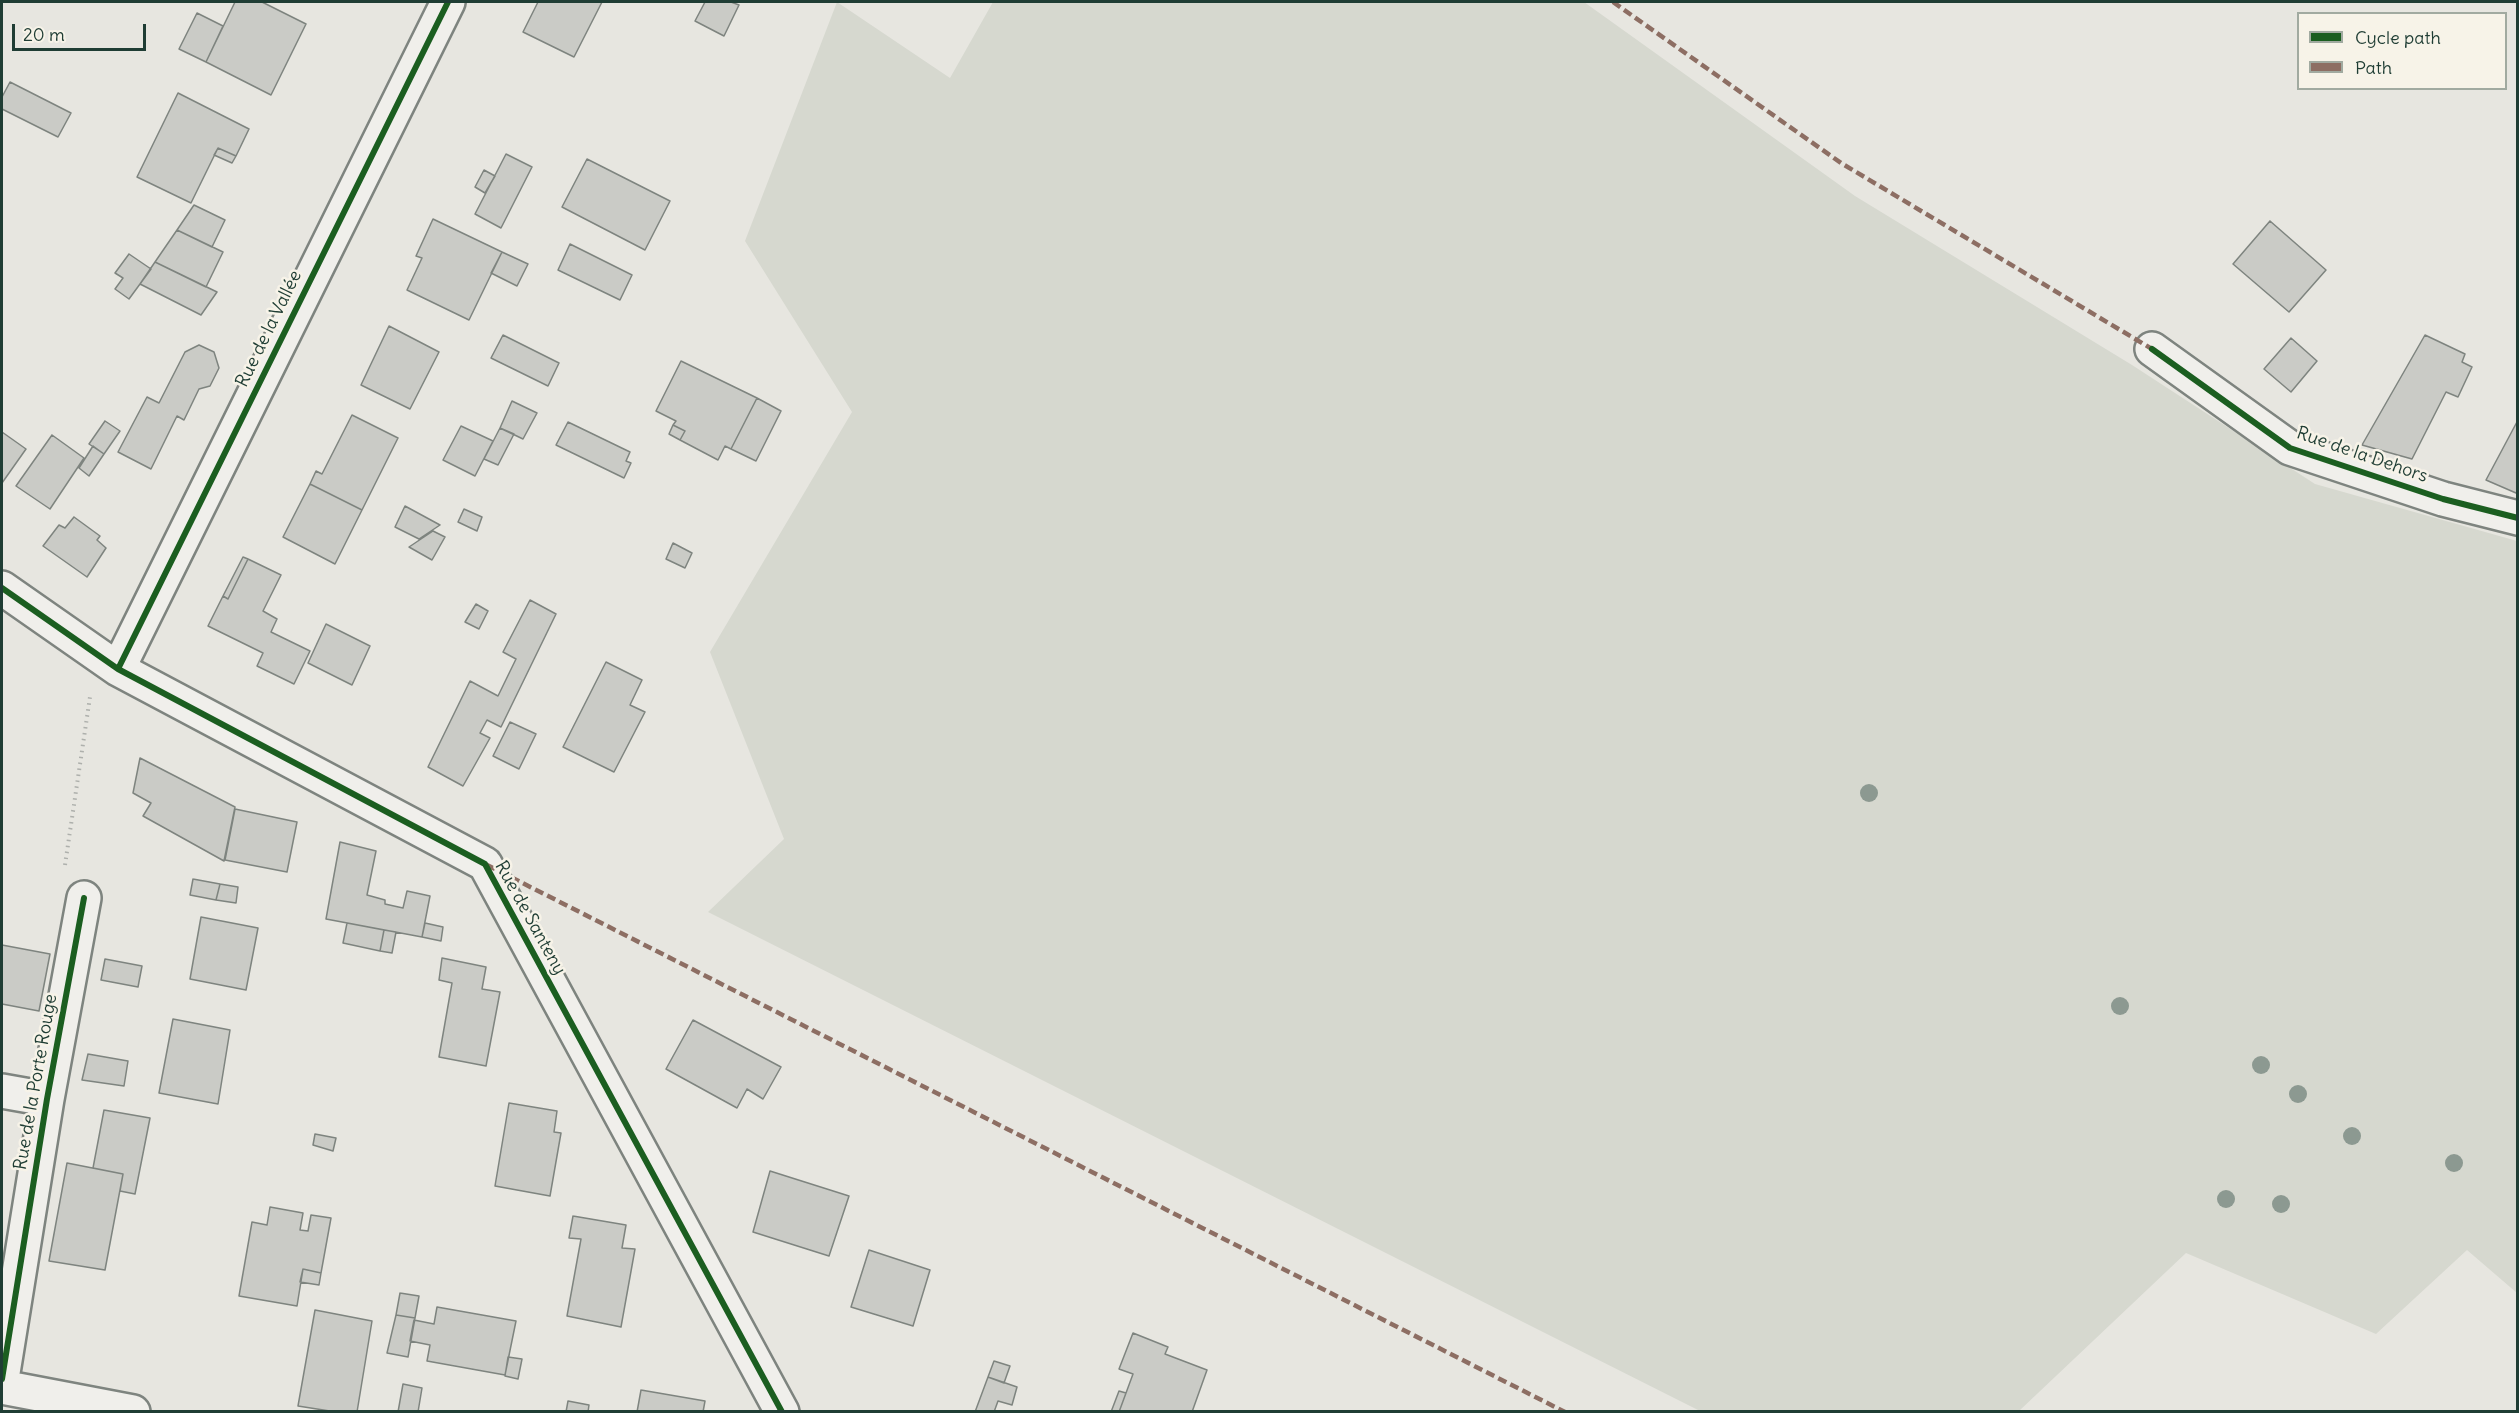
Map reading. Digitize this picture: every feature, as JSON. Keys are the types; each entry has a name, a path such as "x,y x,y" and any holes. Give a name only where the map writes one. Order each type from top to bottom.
{"street":[{"name":"Rue de la Vallée","path":"118,669 447,2"},
{"name":"Rue de la Dehors","path":"2152,349 2290,448 2444,499 2517,518"},
{"name":"Rue de Santeny","path":"2,588 118,669 485,864 782,1412"},
{"name":"Rue de la Porte Rouge","path":"2,1379 47,1099 84,898"},
{"path":"2,1091 47,1099"},
{"path":"2,1387 133,1412"}],"path":[{"path":"84,898 63,878 77,782 90,696 118,669"}],"shaded area":[{"path":"837,2 950,78 993,2 1584,2 1855,196 2132,365 2315,484 2517,541 2517,1293 2467,1250 2376,1334 2186,1253 2019,1411 1700,1411 708,912 784,839 710,652 852,412 745,241"}],"building":[{"path":"235,2 262,2 306,24 271,95 206,62"},
{"path":"538,2 602,2 574,57 523,32"},
{"path":"705,2 731,2 739,5 724,36 695,21"},
{"path":"197,13 223,26 206,62 179,49"},
{"path":"10,82 71,113 58,137 2,109 2,97"},
{"path":"178,93 249,129 236,156 218,148 191,203 137,177"},
{"path":"218,148 236,156 232,163 214,155"},
{"path":"506,154 532,167 501,228 475,214"},
{"path":"587,159 670,201 645,250 562,207"},
{"path":"484,170 495,176 485,193 475,187"},
{"path":"194,205 225,220 212,247 177,230"},
{"path":"433,219 502,252 469,320 407,290 422,258 416,256"},
{"path":"2270,221 2326,270 2289,312 2233,264"},
{"path":"177,230 223,252 206,287 155,262"},
{"path":"570,244 632,275 620,300 558,270"},
{"path":"502,252 528,264 517,286 491,273"},
{"path":"129,254 151,269 129,299 115,289 123,278 115,273"},
{"path":"155,262 217,292 201,315 140,284"},
{"path":"389,326 439,352 410,409 361,385"},
{"path":"503,335 559,363 548,386 491,358"},
{"path":"2425,335 2465,354 2462,362 2472,367 2458,397 2446,392 2412,459 2362,445"},
{"path":"2291,338 2317,361 2291,392 2264,369"},
{"path":"199,345 214,352 219,368 210,386 199,389 184,420 177,416 151,469 118,452 147,397 159,403 185,352"},
{"path":"681,361 757,398 731,449 725,446 718,460 680,440 685,431 673,425 676,421 656,411"},
{"path":"757,398 781,411 756,461 731,449"},
{"path":"512,401 537,413 523,439 500,428"},
{"path":"352,415 398,438 362,510 310,484 316,471 322,474"},
{"path":"2518,420 2518,490 2516,493 2486,480"},
{"path":"105,421 120,431 104,454 89,444"},
{"path":"568,422 630,452 626,461 631,463 624,478 556,445"},
{"path":"673,425 685,431 680,440 669,434"},
{"path":"461,426 493,441 475,476 443,460"},
{"path":"500,428 514,434 498,465 484,459"},
{"path":"2,432 26,449 2,483"},
{"path":"52,435 84,458 50,509 16,486"},
{"path":"93,446 104,454 89,476 79,468"},
{"path":"310,484 362,510 335,564 283,537"},
{"path":"405,506 440,525 419,539 395,527"},
{"path":"464,509 482,517 477,531 458,522"},
{"path":"74,517 100,536 97,540 106,548 87,577 43,546 59,525 65,528"},
{"path":"433,531 445,537 432,560 409,547"},
{"path":"673,543 692,553 685,568 666,559"},
{"path":"243,557 248,559 228,599 223,596"},
{"path":"248,559 281,575 263,611 277,619 271,632 310,651 294,684 257,666 263,653 208,626 223,596 228,599"},
{"path":"530,600 556,614 501,727 487,720 480,733 490,738 463,786 428,767 470,681 498,696 516,659 503,652"},
{"path":"476,604 488,611 479,629 465,622"},
{"path":"326,624 370,646 352,685 308,663"},
{"path":"606,662 642,680 630,705 645,712 614,772 563,747"},
{"path":"510,722 536,734 519,769 493,756"},
{"path":"140,758 235,807 224,861 143,816 151,803 133,793"},
{"path":"235,809 297,822 287,872 225,860"},
{"path":"340,842 376,851 367,895 385,900 385,904 403,908 407,891 430,896 422,937 326,919"},
{"path":"193,879 220,884 216,900 190,895"},
{"path":"220,884 238,887 236,903 216,900"},
{"path":"201,917 258,928 246,990 190,979"},
{"path":"347,923 384,930 380,951 343,943"},
{"path":"425,923 443,927 441,941 422,937"},
{"path":"384,930 396,932 392,953 380,951"},
{"path":"2,945 50,954 39,1011 2,1004"},
{"path":"442,958 486,967 482,989 500,992 486,1066 439,1057 452,983 439,980"},
{"path":"105,959 142,966 138,987 101,980"},
{"path":"173,1019 230,1030 218,1104 159,1093"},
{"path":"693,1020 781,1067 763,1099 747,1089 737,1108 666,1069"},
{"path":"88,1054 128,1061 124,1086 82,1080"},
{"path":"509,1103 557,1111 554,1132 561,1133 550,1196 495,1186"},
{"path":"104,1110 150,1118 135,1194 120,1191 123,1174 93,1168"},
{"path":"315,1134 336,1138 333,1151 313,1145"},
{"path":"67,1163 123,1174 105,1270 49,1261"},
{"path":"770,1171 849,1196 829,1256 753,1232"},
{"path":"270,1207 303,1213 300,1230 308,1231 311,1215 331,1218 321,1273 303,1269 297,1306 239,1296 252,1222 267,1225"},
{"path":"573,1216 626,1225 622,1248 635,1249 621,1327 567,1316 581,1239 569,1238"},
{"path":"869,1250 930,1270 913,1326 851,1307"},
{"path":"303,1269 321,1273 319,1285 300,1282"},
{"path":"400,1293 419,1296 415,1318 396,1315"},
{"path":"437,1307 516,1321 505,1375 427,1361 430,1345 410,1341 414,1320 434,1324"},
{"path":"315,1310 372,1321 357,1412 336,1412 298,1406"},
{"path":"396,1315 415,1318 408,1357 387,1353"},
{"path":"1133,1333 1168,1347 1165,1354 1207,1370 1192,1412 1119,1412 1133,1374 1119,1369"},
{"path":"508,1357 522,1359 518,1379 505,1376"},
{"path":"994,1361 1010,1366 1004,1383 988,1377"},
{"path":"988,1377 1017,1387 1012,1405 998,1401 994,1412 975,1412"},
{"path":"403,1384 422,1388 418,1412 398,1412"},
{"path":"641,1390 705,1401 703,1412 637,1412"},
{"path":"1119,1391 1126,1393 1119,1412 1111,1412"},
{"path":"568,1401 589,1405 588,1412 566,1412"}],"marked path":[{"path":"1613,2 1841,163 2152,349"},
{"path":"487,865 1565,1412"}],"cycle path":[{"path":"118,669 448,2"},
{"path":"2152,349 2290,448 2443,499 2518,518"},
{"path":"2,588 118,669 485,864 782,1412"},
{"path":"2,1379 47,1099 84,898"}]}
